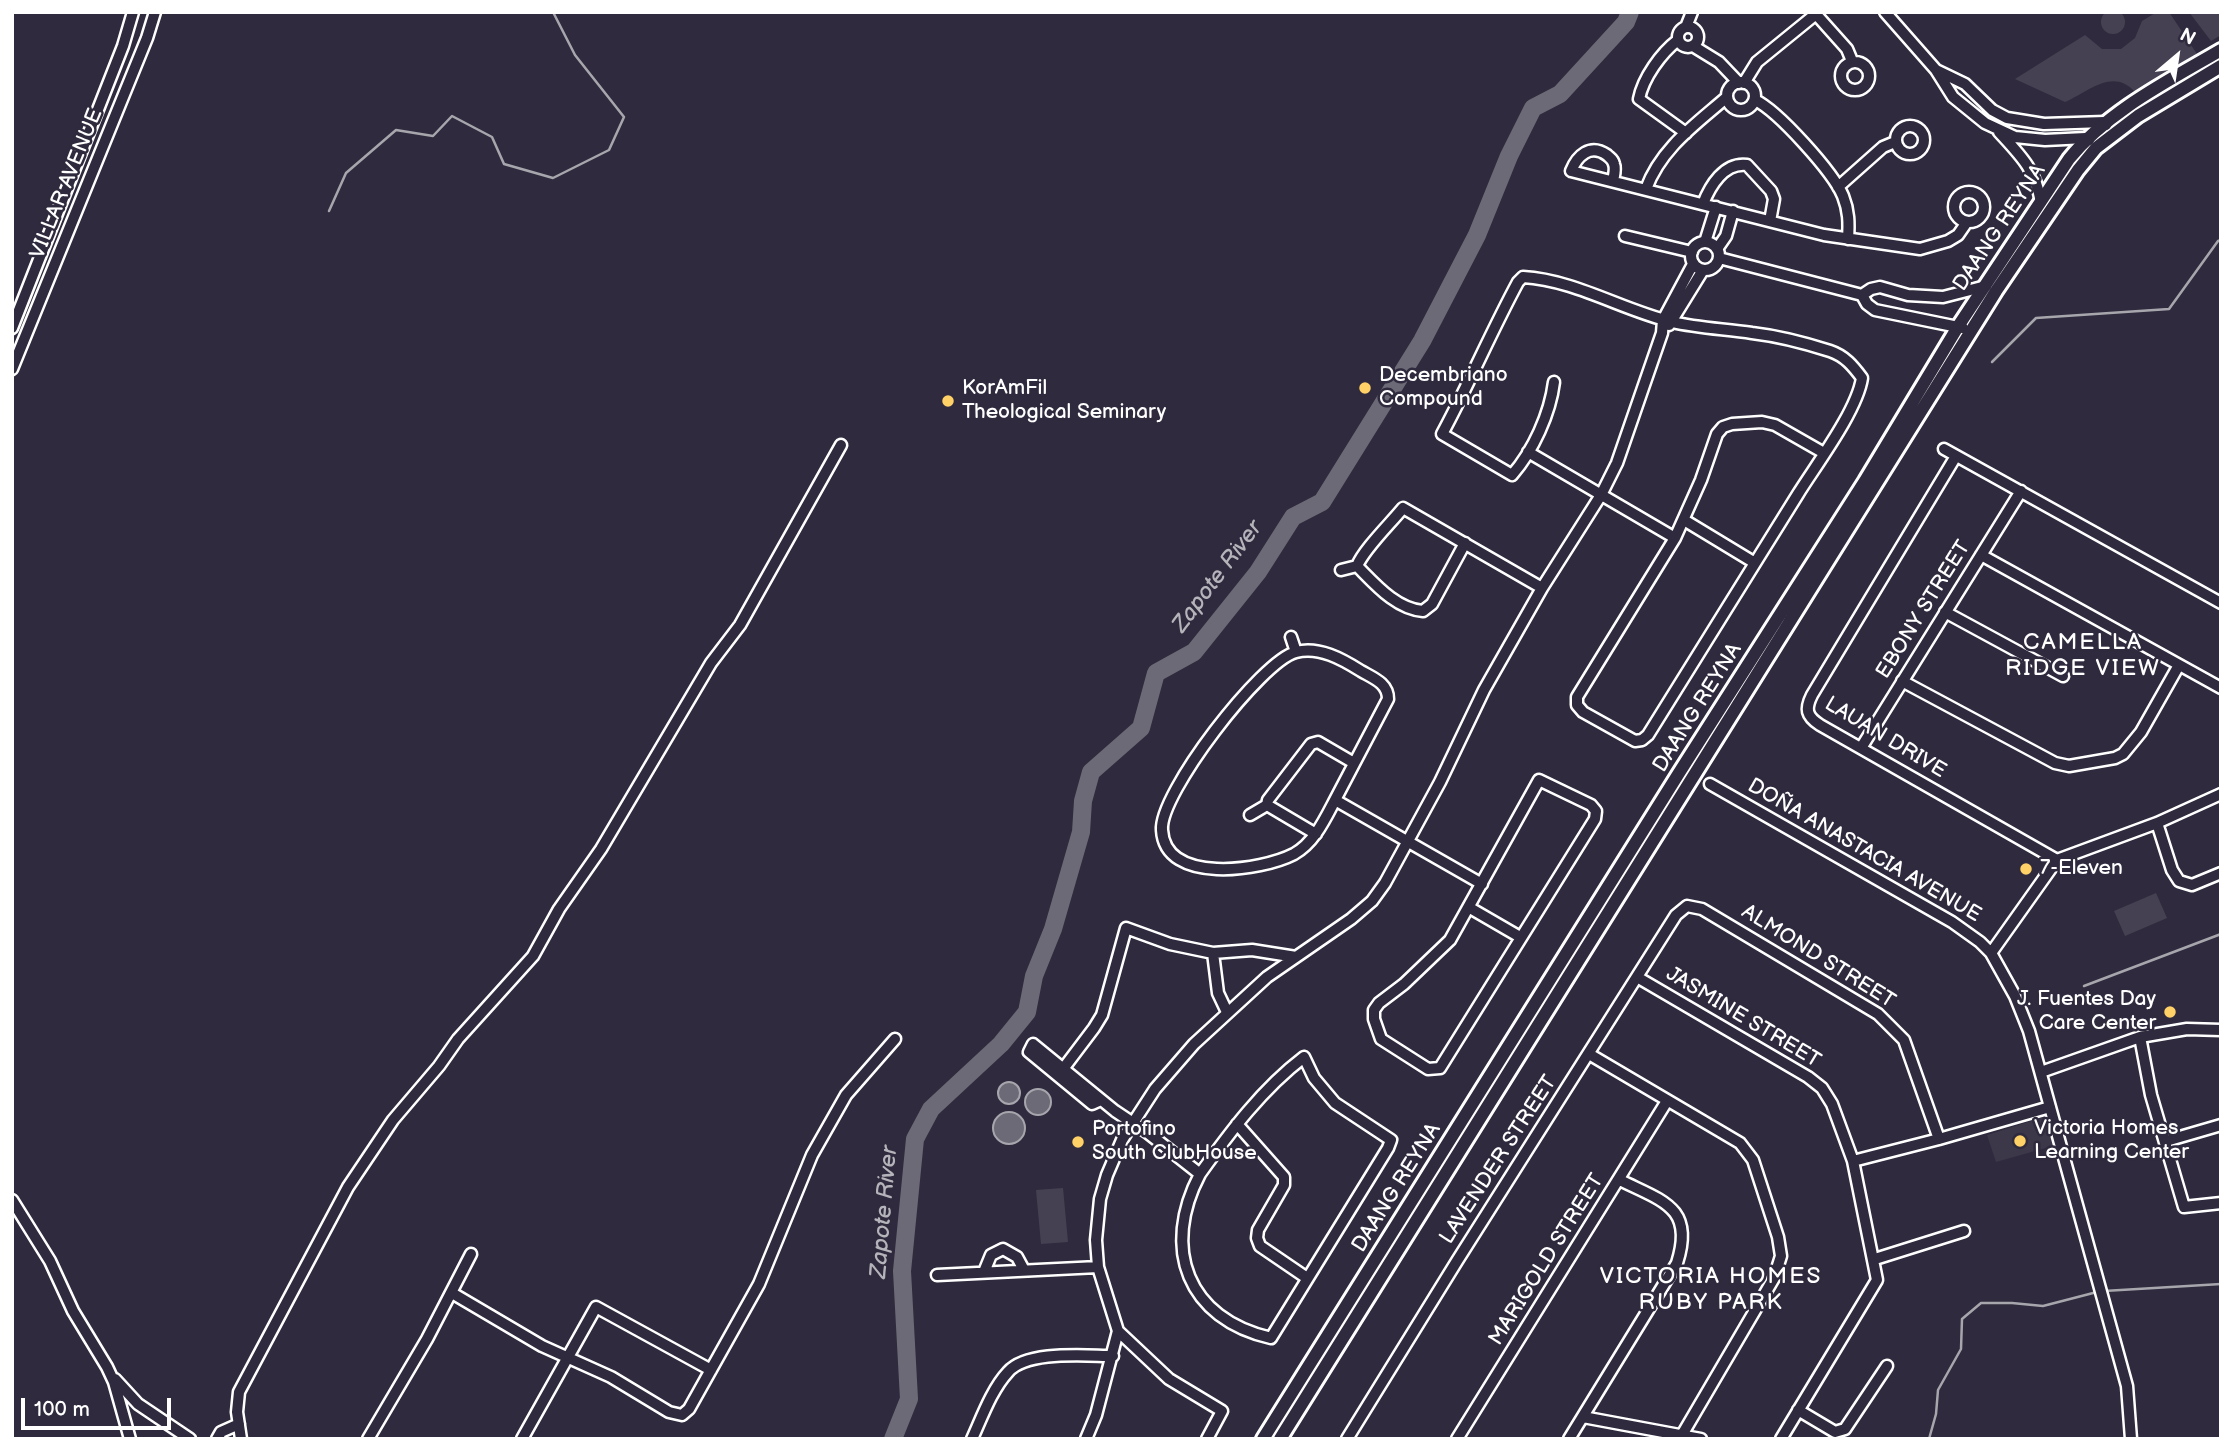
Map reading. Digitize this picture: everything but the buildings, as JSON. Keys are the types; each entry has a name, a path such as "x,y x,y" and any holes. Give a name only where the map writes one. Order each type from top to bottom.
{"main road":[{"name":"DAANG REYNA","path":"1263,1439 1679,773 1865,481 1959,326 2096,148 2108,128 2221,50"},
{"name":"DAANG REYNA","path":"1280,1439 1972,332 1990,288 2069,159 2086,138 2221,66"},
{"path":"1679,773 1692,780"}],"street":[{"name":"VILLAR AVENUE","path":"12,328 123,46 133,12"},
{"name":"VILLAR AVENUE","path":"12,369 147,38 155,12"},
{"path":"1692,12 1686,27 1678,33 1678,40 1683,46 1693,46 1719,62 1742,83 1754,89 1755,100 1748,108 1738,110 1729,103 1727,97"},
{"path":"1885,12 1936,70 1953,97 1972,114 1999,131 2015,136 2045,140 2086,138 2096,148"},
{"path":"1646,188 1672,145 1727,97 1730,88 1742,83 1757,62 1815,13 1847,49 1852,61"},
{"path":"1686,27 1692,28 1696,33 1697,40 1693,46"},
{"path":"1678,40 1668,48 1641,89 1639,99 1686,133"},
{"path":"1936,70 1965,84 1992,110 2007,118 2044,124 2108,128"},
{"path":"1755,100 1772,110 1838,187 1849,218 1848,239"},
{"path":"1999,131 2027,164 2037,181 2041,202"},
{"path":"1838,187 1883,147 1895,142"},
{"path":"1703,204 1714,181 1732,166 1747,165 1771,191 1774,199 1769,221"},
{"path":"1613,181 1848,239 1920,249 1948,241 1958,235 1966,222"},
{"path":"1705,242 1716,207"},
{"path":"1667,321 1703,270 1714,267 1733,211"},
{"path":"1625,236 1693,258 1703,270"},
{"path":"1705,242 1718,253 1862,295 1867,304 1875,310 1959,326 1972,332"},
{"path":"1086,1439 1096,1415 1118,1331 1098,1267 1097,1229 1100,1199 1115,1154 1132,1123 1169,1070 1227,1012 1267,977 1351,919 1372,901 1385,883 1409,841 1484,690 1542,588 1601,495 1617,463 1662,333 1697,245 1705,242"},
{"path":"1555,382 1548,410 1528,452 1512,475 1442,434 1518,282 1523,277 1589,292 1667,321 1770,336 1842,356 1862,378 1858,397 1824,453 1648,735 1643,740 1635,741 1583,712 1577,705 1577,697 1675,538 1717,434 1732,424 1762,422 1775,425 1824,453"},
{"path":"1862,295 1871,289 1880,288 1908,295 1943,296 1990,288"},
{"path":"241,1439 237,1412 239,1392 348,1187 393,1120 458,1039 533,956 559,909 601,849 711,663 740,625 841,445"},
{"path":"1944,449 2221,603"},
{"path":"1528,452 1675,538"},
{"name":"LAUAN DRIVE","path":"1956,456 1808,703 1808,715 1814,721 2057,860"},
{"name":"EBONY STREET","path":"1861,748 2021,491"},
{"path":"1357,566 1362,554 1403,508 1542,588"},
{"path":"1684,520 1755,563"},
{"path":"1357,566 1387,595 1415,611 1423,611 1432,604 1465,543"},
{"path":"1981,555 2221,688"},
{"path":"1341,570 1357,566"},
{"path":"1945,612 2063,676"},
{"path":"1291,637 1296,652"},
{"path":"1312,650 1339,657 1381,683 1388,691 1388,699 1354,763 1316,834 1296,853 1279,860 1228,870 1200,867 1171,853 1162,839 1163,815 1177,787 1216,729 1267,669 1296,652 1312,650"},
{"path":"1902,681 2054,763 2069,766 2115,758 2123,754 2141,732 2179,665"},
{"path":"1250,814 1267,806 1272,793 1311,744 1318,742 1354,763"},
{"path":"1539,780 1591,805 1596,811 1595,819 1440,1068 1428,1069 1381,1039 1374,1019 1374,1010 1432,960 1450,940 1482,884 1539,780"},
{"name":"DOÑA ANASTACIA AVENUE","path":"1710,784 1952,922 1991,953 2015,996 2041,1072 2127,1386 2131,1439"},
{"path":"1991,953 2057,860 2157,823 2221,794"},
{"path":"1335,800 1482,884"},
{"path":"1267,806 1316,834"},
{"path":"2157,823 2172,870 2179,881 2192,885 2221,873"},
{"name":"LAVENDER STREET","path":"1347,1439 1676,915 1688,906"},
{"name":"ALMOND STREET","path":"1688,906 1695,906 1714,916 1878,1014 1893,1027 1904,1040 1939,1139"},
{"path":"1470,908 1520,937"},
{"path":"1063,1069 1102,1015 1126,928 1170,944 1213,953 1252,950 1296,957"},
{"path":"1213,953 1218,993 1227,1012"},
{"name":"JASMINE STREET","path":"1637,977 1808,1077 1822,1088 1832,1104 1853,1161 1875,1259 1877,1280 1781,1439"},
{"path":"2041,1072 2140,1037 2187,1029 2221,1030"},
{"path":"2140,1037 2151,1095 2184,1206 2221,1203"},
{"path":"452,1293 542,1346 611,1377 669,1412 682,1415 689,1409 759,1284 812,1155 846,1095 894,1039"},
{"path":"1101,1100 1091,1104 1029,1052 1033,1044 1101,1100 1200,1174"},
{"path":"1589,1054 1740,1143 1748,1151 1780,1247 1781,1256 1774,1278 1682,1435"},
{"path":"1304,1057 1314,1079 1335,1103 1391,1140 1271,1338 1247,1333 1212,1310 1197,1292 1187,1272 1183,1250 1185,1208 1200,1174 1265,1092 1304,1057"},
{"name":"MARIGOLD STREET","path":"1457,1439 1667,1101"},
{"path":"1853,1161 2050,1107"},
{"path":"1237,1124 1284,1177 1284,1185 1258,1230 1260,1246 1307,1278"},
{"path":"2166,1140 2221,1125"},
{"path":"1569,1439 1677,1263 1682,1247 1681,1219 1672,1208 1620,1180"},
{"path":"12,1200 50,1261 73,1311 112,1377 138,1404 190,1439"},
{"path":"1875,1259 1964,1231"},
{"path":"985,1272 991,1255 1003,1249 1017,1256 1024,1270"},
{"path":"368,1439 452,1293 471,1254"},
{"path":"937,1275 1098,1267"},
{"path":"522,1439 596,1307 710,1370"},
{"path":"1118,1331 1169,1380 1222,1411 1207,1439"},
{"path":"972,1439 1007,1372 1016,1365 1027,1360 1052,1357 1113,1356"},
{"path":"1798,1410 1835,1432 1845,1429 1887,1366"},
{"path":"112,1377 130,1439"},
{"path":"1583,1418 1701,1439"},
{"path":"217,1439 221,1432 239,1424"}],"shaded area":[{"path":"2113,10 2122,13 2125,22 2122,31 2113,34 2104,31 2101,22 2104,13"},
{"path":"2157,12 2169,12 2197,54 2135,92 2127,85 2109,82 2065,102 2015,79 2085,35 2102,49 2121,49 2135,38 2142,21"},
{"path":"2189,12 2221,12 2221,35 2211,41"},
{"path":"2156,893 2167,918 2125,936 2114,911"},
{"path":"1009,1082 1019,1089 1020,1093 1013,1103 1009,1104 999,1097 998,1093 1005,1083"},
{"path":"1038,1089 1047,1093 1051,1102 1047,1111 1038,1115 1029,1111 1025,1102 1029,1093"},
{"path":"1009,1112 1021,1116 1025,1128 1021,1140 1009,1144 997,1140 993,1128 997,1116"},
{"name":"Victoria Homes Learning Center","path":"2044,1117 2053,1146 1996,1162 1987,1135"},
{"path":"1063,1188 1068,1242 1041,1244 1036,1190"}],"waterway":[{"path":"329,211 346,173 396,130 433,136 452,116 492,137 504,164 553,178 609,150 624,117 575,55 553,12"},
{"name":"Zapote River","path":"893,1439 909,1399 902,1271 915,1139 931,1109 1001,1044 1027,1012 1034,976 1053,929 1081,832 1083,801 1091,772 1141,728 1156,673 1194,652 1258,572 1293,517 1322,502 1422,341 1477,235 1509,156 1533,108 1560,94 1626,22 1630,12"},
{"path":"1992,362 2036,318 2169,309 2221,240"},
{"path":"2084,986 2221,934"},
{"path":"2104,1291 2221,1284"},
{"path":"1929,1439 1936,1414 1938,1390 1961,1349 1962,1319 1981,1303 2043,1306 2097,1292"}],"place":[{"name":"Decembriano Compound","path":"1365,388"},
{"name":"KorAmFil Theological Seminary","path":"948,401"},
{"name":"7-Eleven","path":"2026,869"},
{"name":"J. Fuentes Day Care Center","path":"2170,1012"},
{"name":"Victoria Homes Learning Center","path":"2020,1141"},
{"name":"Portofino South ClubHouse","path":"1078,1142"}],"district":[{"name":"CAMELLA RIDGE VIEW","path":"2083,656"},
{"name":"VICTORIA HOMES RUBY PARK","path":"1711,1290"}]}
